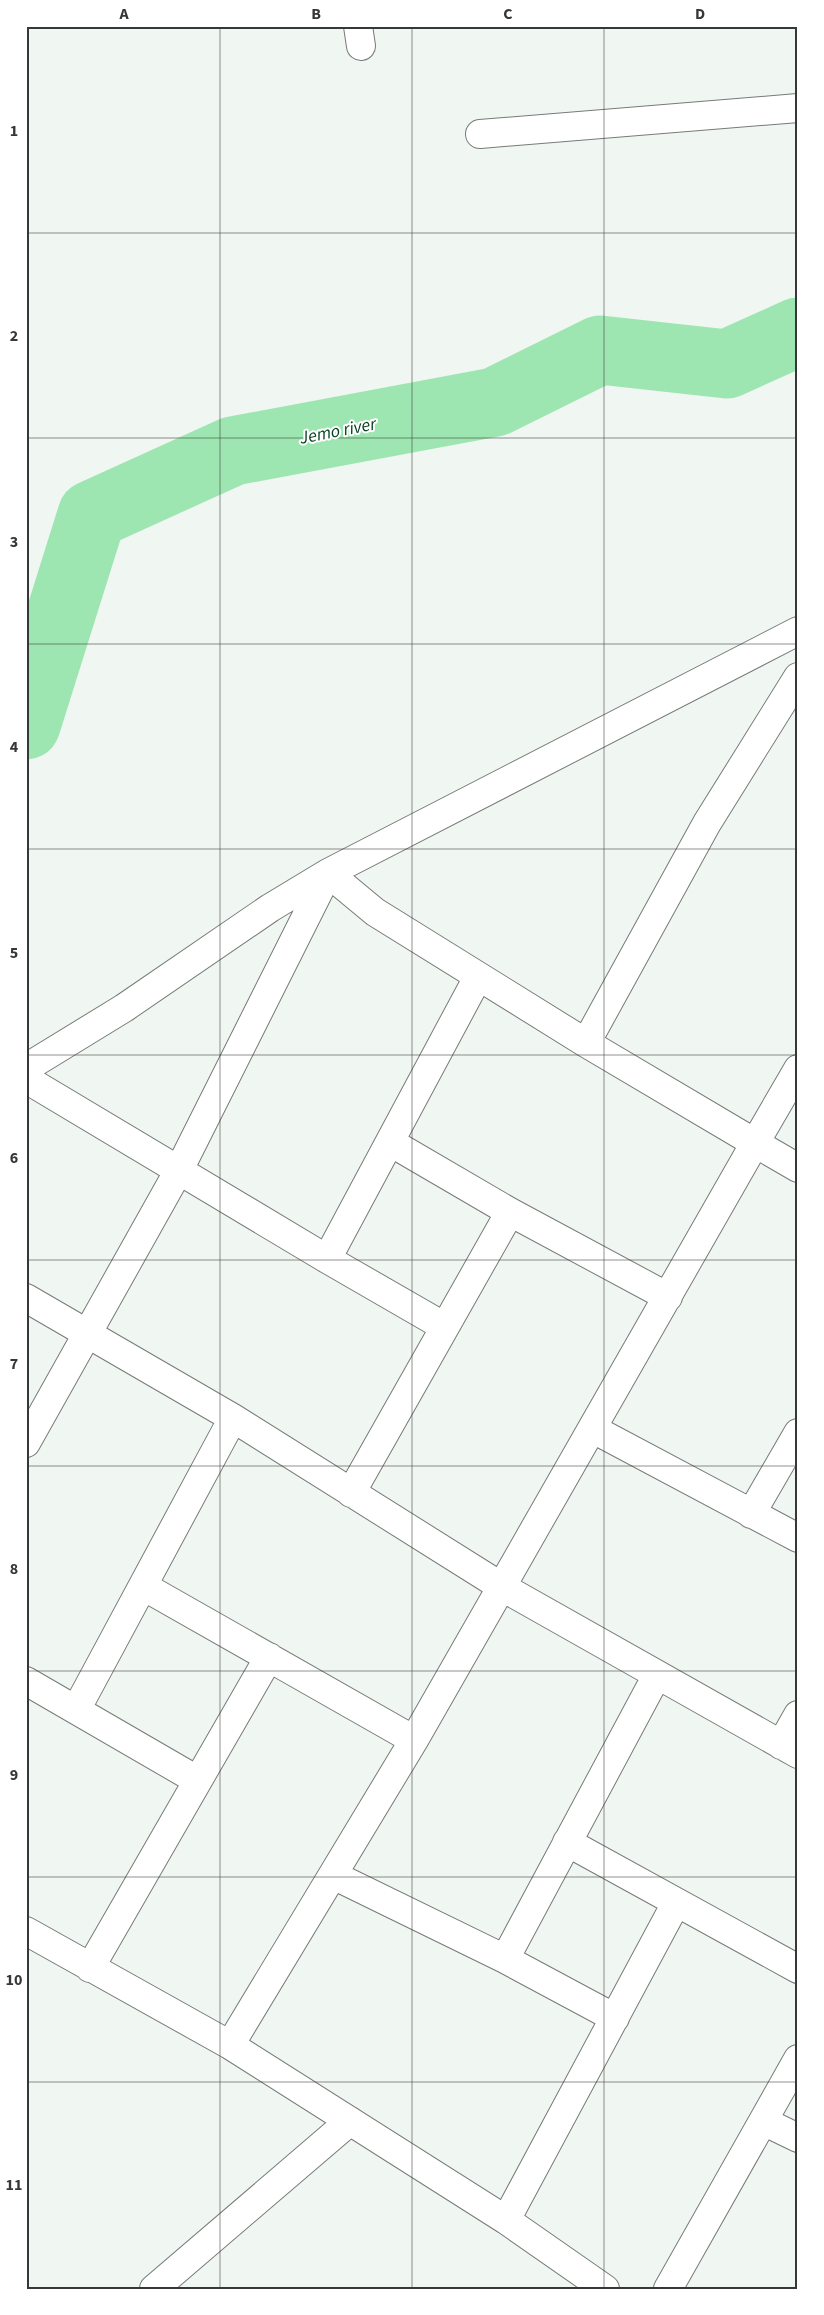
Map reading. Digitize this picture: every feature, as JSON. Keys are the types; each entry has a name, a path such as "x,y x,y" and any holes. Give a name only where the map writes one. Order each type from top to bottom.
{"street":[{"path":"480,134 798,108"},
{"path":"26,1068 124,1008 270,908 328,872 798,631"},
{"path":"586,1043 707,823 798,676"},
{"path":"328,872 375,912 586,1043 798,1168"},
{"path":"26,1442 179,1170 328,872"},
{"path":"327,1259 478,976"},
{"path":"230,2045 414,1740 798,1069"},
{"path":"26,1079 327,1259 445,1327"},
{"path":"390,1142 510,1212 668,1297"},
{"path":"351,1492 510,1212"},
{"path":"26,1298 233,1418 502,1587 789,1750 798,1715"},
{"path":"76,1710 233,1418"},
{"path":"593,1429 798,1538"},
{"path":"751,1514 798,1433"},
{"path":"143,1586 414,1740"},
{"path":"90,1968 269,1657"},
{"path":"505,1959 657,1675"},
{"path":"26,1681 197,1780"},
{"path":"567,1842 798,1969"},
{"path":"333,1875 505,1959 614,2018"},
{"path":"506,2220 676,1903"},
{"path":"26,1932 230,2045 506,2220 605,2289"},
{"path":"668,2289 798,2060"},
{"path":"154,2289 350,2121"},
{"path":"763,2121 798,2138"}],"waterway":[{"name":"Jemo river","path":"26,725 92,515 233,451 495,402 600,350 727,364 798,332"}]}
